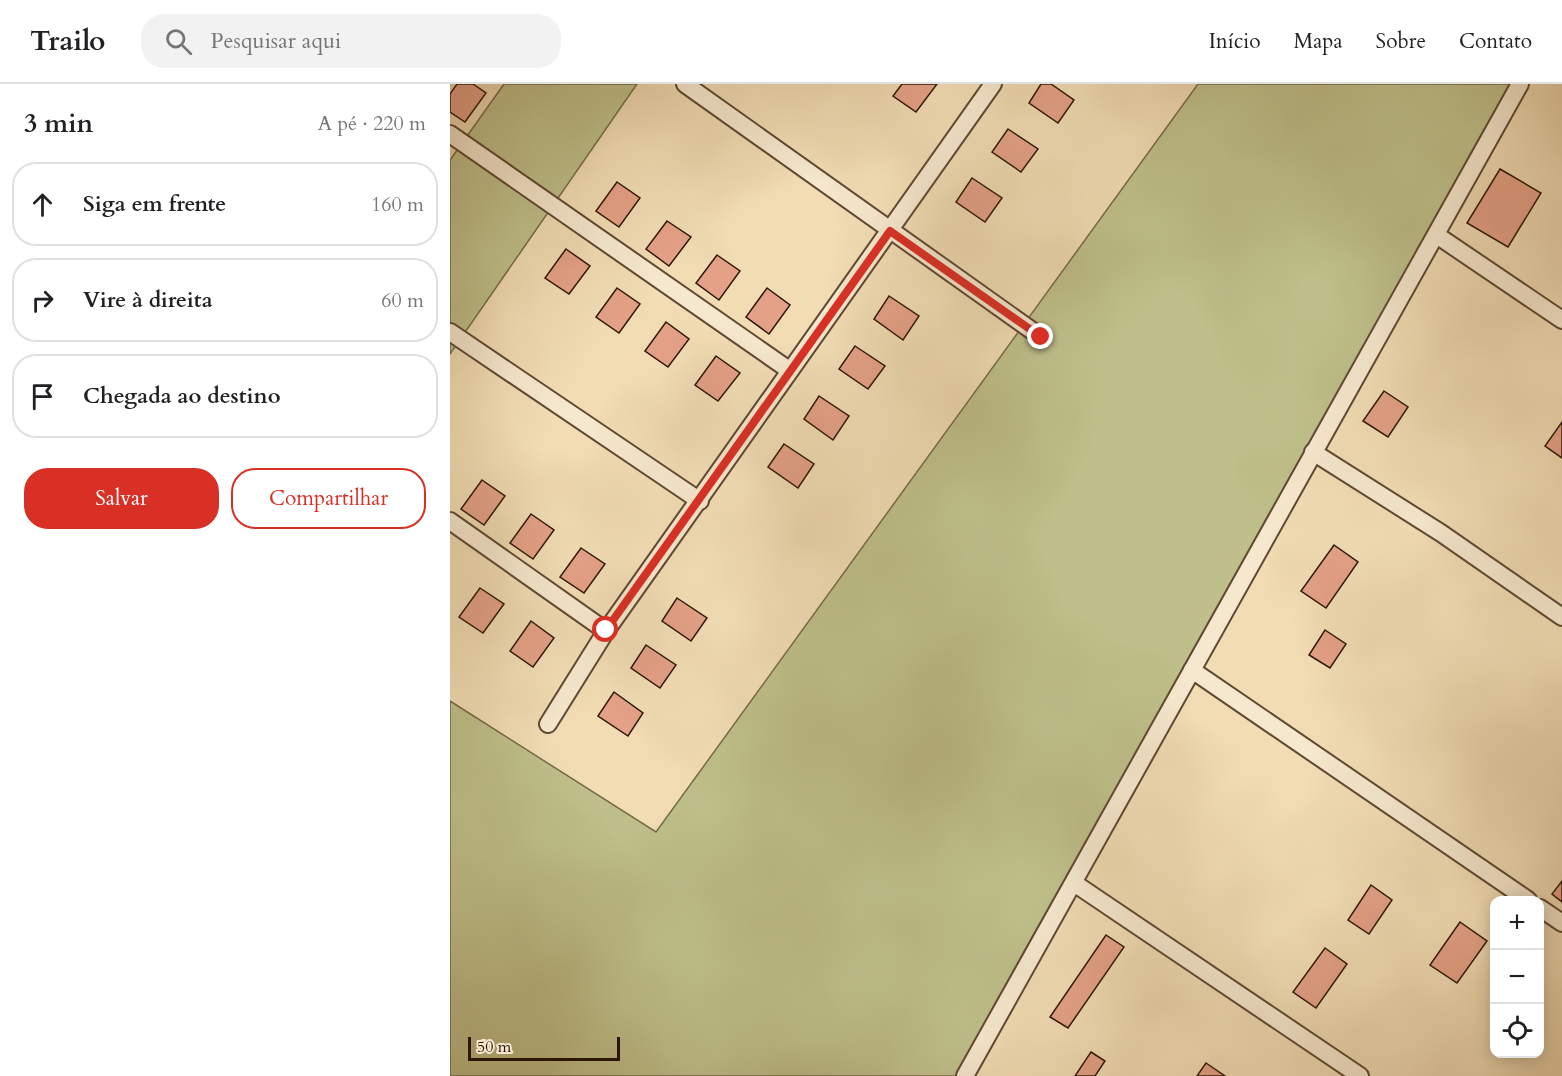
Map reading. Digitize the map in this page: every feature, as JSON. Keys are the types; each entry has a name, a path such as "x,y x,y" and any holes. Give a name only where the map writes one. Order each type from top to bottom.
{"street":[{"path":"685,84 1041,337"},
{"path":"965,1076 1313,452 1438,236 1521,84"},
{"path":"548,724 606,630 700,501 789,370 890,231 991,85"},
{"path":"450,134 789,370"},
{"path":"1438,236 1562,320"},
{"path":"450,332 700,501"},
{"path":"1313,452 1441,533 1562,617"},
{"path":"450,521 606,630"},
{"path":"1192,670 1522,896"},
{"path":"1074,883 1360,1076"},
{"path":"1544,911 1562,923"}],"green space":[{"path":"504,84 637,84 450,354 450,160"},
{"path":"1198,84 1518,84 962,1076 450,1076 450,701 656,832"}],"building":[{"path":"457,84 473,84 486,93 465,122 450,112 450,94"},
{"path":"902,84 937,84 916,112 893,96"},
{"path":"1041,84 1051,84 1074,100 1058,123 1029,103"},
{"path":"1008,129 1038,149 1021,172 992,152"},
{"path":"1500,169 1541,193 1508,247 1467,223"},
{"path":"972,178 1002,198 985,222 956,202"},
{"path":"617,182 640,198 619,227 596,211"},
{"path":"667,221 691,237 669,266 646,249"},
{"path":"566,249 590,266 569,294 545,278"},
{"path":"717,255 740,271 719,300 696,283"},
{"path":"617,288 640,304 619,333 596,317"},
{"path":"767,288 790,305 769,334 746,317"},
{"path":"889,296 919,316 903,340 874,319"},
{"path":"666,322 689,339 668,367 645,351"},
{"path":"855,346 885,366 868,389 839,369"},
{"path":"716,356 740,373 718,401 695,385"},
{"path":"1384,391 1408,407 1388,437 1363,421"},
{"path":"819,396 849,416 833,440 804,419"},
{"path":"1562,422 1562,458 1545,446"},
{"path":"784,444 814,464 798,488 768,467"},
{"path":"482,480 505,496 484,525 461,509"},
{"path":"531,514 554,530 533,559 510,543"},
{"path":"1334,545 1358,562 1326,608 1301,591"},
{"path":"581,548 605,564 584,593 560,577"},
{"path":"480,588 504,604 483,633 459,617"},
{"path":"677,598 707,618 691,641 662,621"},
{"path":"531,621 554,638 533,667 510,651"},
{"path":"1325,630 1346,644 1330,668 1309,655"},
{"path":"646,645 676,665 660,688 631,668"},
{"path":"614,692 643,713 628,736 598,716"},
{"path":"1562,881 1562,902 1552,894"},
{"path":"1371,885 1392,900 1369,934 1348,920"},
{"path":"1460,922 1487,941 1457,983 1430,965"},
{"path":"1106,935 1124,947 1068,1028 1050,1017"},
{"path":"1325,948 1347,964 1316,1008 1293,992"},
{"path":"1091,1052 1105,1061 1095,1076 1075,1076"},
{"path":"1206,1063 1225,1076 1197,1076"}],"route":[{"path":"606,630 890,231 1041,337"}]}
